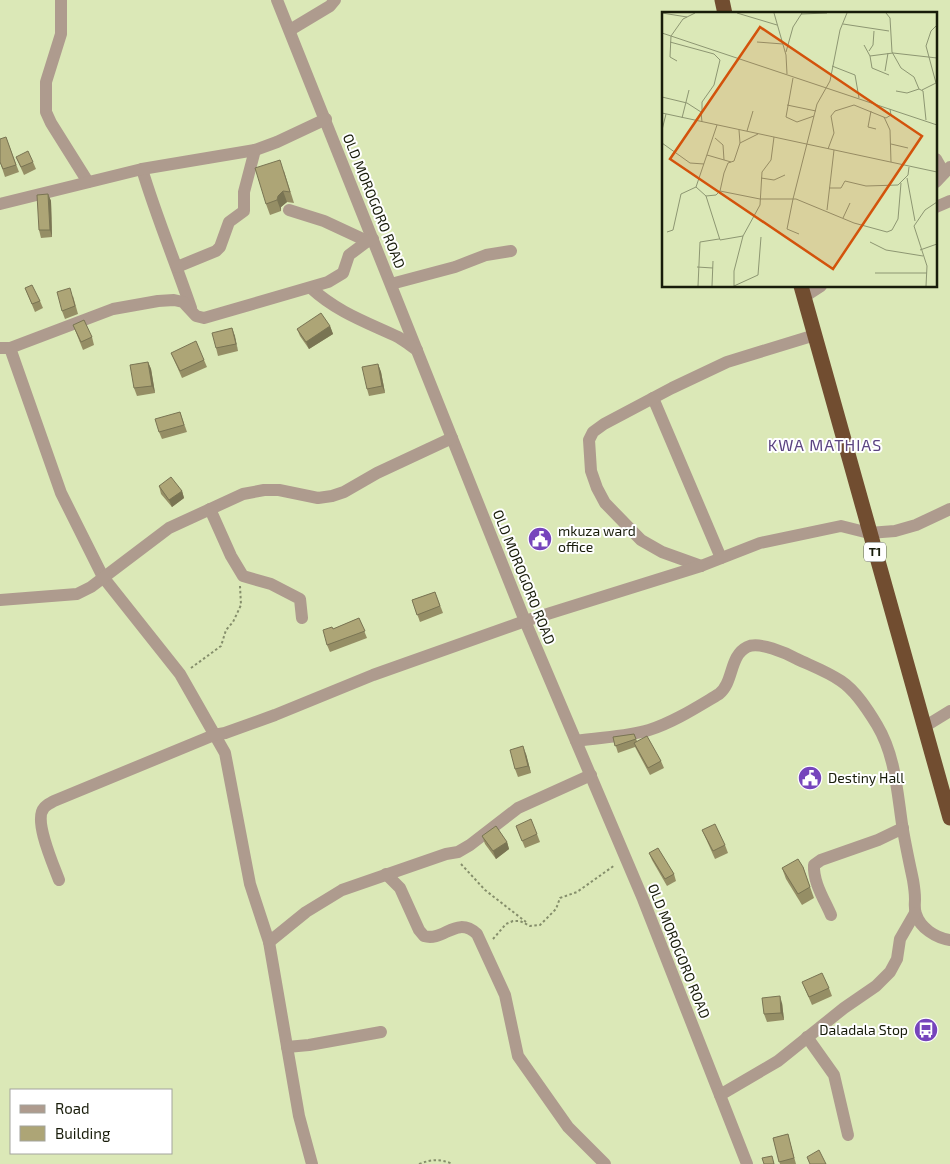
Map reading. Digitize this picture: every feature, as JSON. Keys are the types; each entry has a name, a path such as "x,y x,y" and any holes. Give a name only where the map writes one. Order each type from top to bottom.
{"highway":[{"name":"T1","path":"802,292 950,818"}],"street":[{"path":"61,0 60,34 46,82 44,100 46,112 51,123 88,182"},
{"name":"OLD MOROGORO ROAD","path":"277,0 326,119 370,240 391,284 525,621 626,859 747,1164"},
{"path":"290,30 335,1"},
{"path":"0,204 142,169 255,150 326,119"},
{"path":"177,267 216,251 220,247 229,222 244,211 244,192 255,150"},
{"path":"142,169 157,218 177,267 191,310"},
{"path":"938,206 950,200"},
{"path":"289,210 324,221 370,240"},
{"path":"312,1164 299,1116 270,942 250,884 220,734 180,674 104,577 62,493 5,348 113,309 174,300 183,302 196,316 204,318 311,288 339,277 343,273 349,255 370,240"},
{"path":"391,284 455,267 486,255 511,251"},
{"path":"311,288 333,306 350,316 400,338 417,350"},
{"path":"802,292 815,288"},
{"path":"701,566 662,552 641,540 605,503 596,488 591,470 589,440 593,432 604,424 727,362 814,334"},
{"path":"653,398 721,558"},
{"path":"0,600 76,594 91,587 157,535 243,494 264,490 288,491 318,498 332,496 344,492 377,473 452,438"},
{"path":"210,509 236,567 244,576 271,584 300,599 302,618"},
{"path":"59,880 41,828 41,814 44,808 54,801 220,734 275,715 373,676 525,621 701,566 760,543 841,526 869,533 895,531 916,525 950,510"},
{"path":"576,741 649,730 674,720 726,689 735,660 747,646 754,645 769,648 803,661 842,682 860,701 878,726 892,762 898,788 903,828 913,879 915,912 926,929 942,939 950,940"},
{"path":"924,727 950,711"},
{"path":"270,942 306,912 342,890 450,853 458,852 518,808 591,775"},
{"path":"831,915 817,882 814,865 821,860 878,840 903,828"},
{"path":"386,874 400,888 419,930 424,936 432,936 460,926 466,927 476,934 482,942 505,995 518,1056 568,1127 605,1164"},
{"path":"720,1095 778,1061 844,1008 876,986 890,972 897,959 900,939 915,912"},
{"path":"287,1047 310,1045 381,1032"},
{"path":"807,1037 834,1075 848,1134"}],"path":[{"path":"180,674 208,657 221,646 226,630 233,622 242,605 236,567"},
{"path":"450,853 485,890 530,926"},
{"path":"482,942 497,936 506,924 512,921 520,921 530,926 540,925 556,910 560,898 577,892 626,859"},
{"path":"419,1164 429,1160 442,1160 453,1164"}],"building":[{"path":"6,137 16,165 3,169 0,162 0,139"},
{"path":"28,151 33,162 21,167 16,157"},
{"path":"280,160 290,192 283,191 277,200 266,204 255,168"},
{"path":"48,194 50,230 39,230 37,195"},
{"path":"32,285 40,301 32,304 25,288"},
{"path":"70,288 75,306 62,311 57,292"},
{"path":"321,313 330,326 306,342 297,329"},
{"path":"84,320 92,337 81,342 73,325"},
{"path":"232,328 236,344 216,348 212,333"},
{"path":"196,341 204,360 180,371 171,353"},
{"path":"148,362 152,386 134,388 130,365"},
{"path":"378,364 382,386 367,389 362,367"},
{"path":"180,412 184,425 159,432 155,419"},
{"path":"171,477 182,491 169,500 159,486"},
{"path":"435,592 440,606 417,615 412,600"},
{"path":"359,618 365,631 327,645 323,630 332,627 333,629"},
{"path":"634,734 636,739 615,746 613,737"},
{"path":"647,736 661,761 648,768 634,743"},
{"path":"523,746 528,766 515,769 510,750"},
{"path":"531,819 537,834 522,841 516,826"},
{"path":"715,824 725,845 713,851 702,830"},
{"path":"496,826 507,842 493,851 482,836"},
{"path":"658,848 674,874 665,879 649,853"},
{"path":"798,859 810,887 798,894 782,868"},
{"path":"822,973 829,988 809,997 802,982"},
{"path":"780,996 781,1013 764,1014 762,998"},
{"path":"788,1134 794,1158 779,1162 773,1138"},
{"path":"819,1150 826,1164 810,1164 807,1157"},
{"path":"772,1156 774,1164 764,1164 762,1158"}],"place":[{"name":"mkuza ward office","path":"540,539"},
{"name":"Destiny Hall","path":"810,778"},
{"name":"Daladala Stop","path":"926,1030"}],"district":[{"name":"KWA MATHIAS","path":"825,445"}]}
